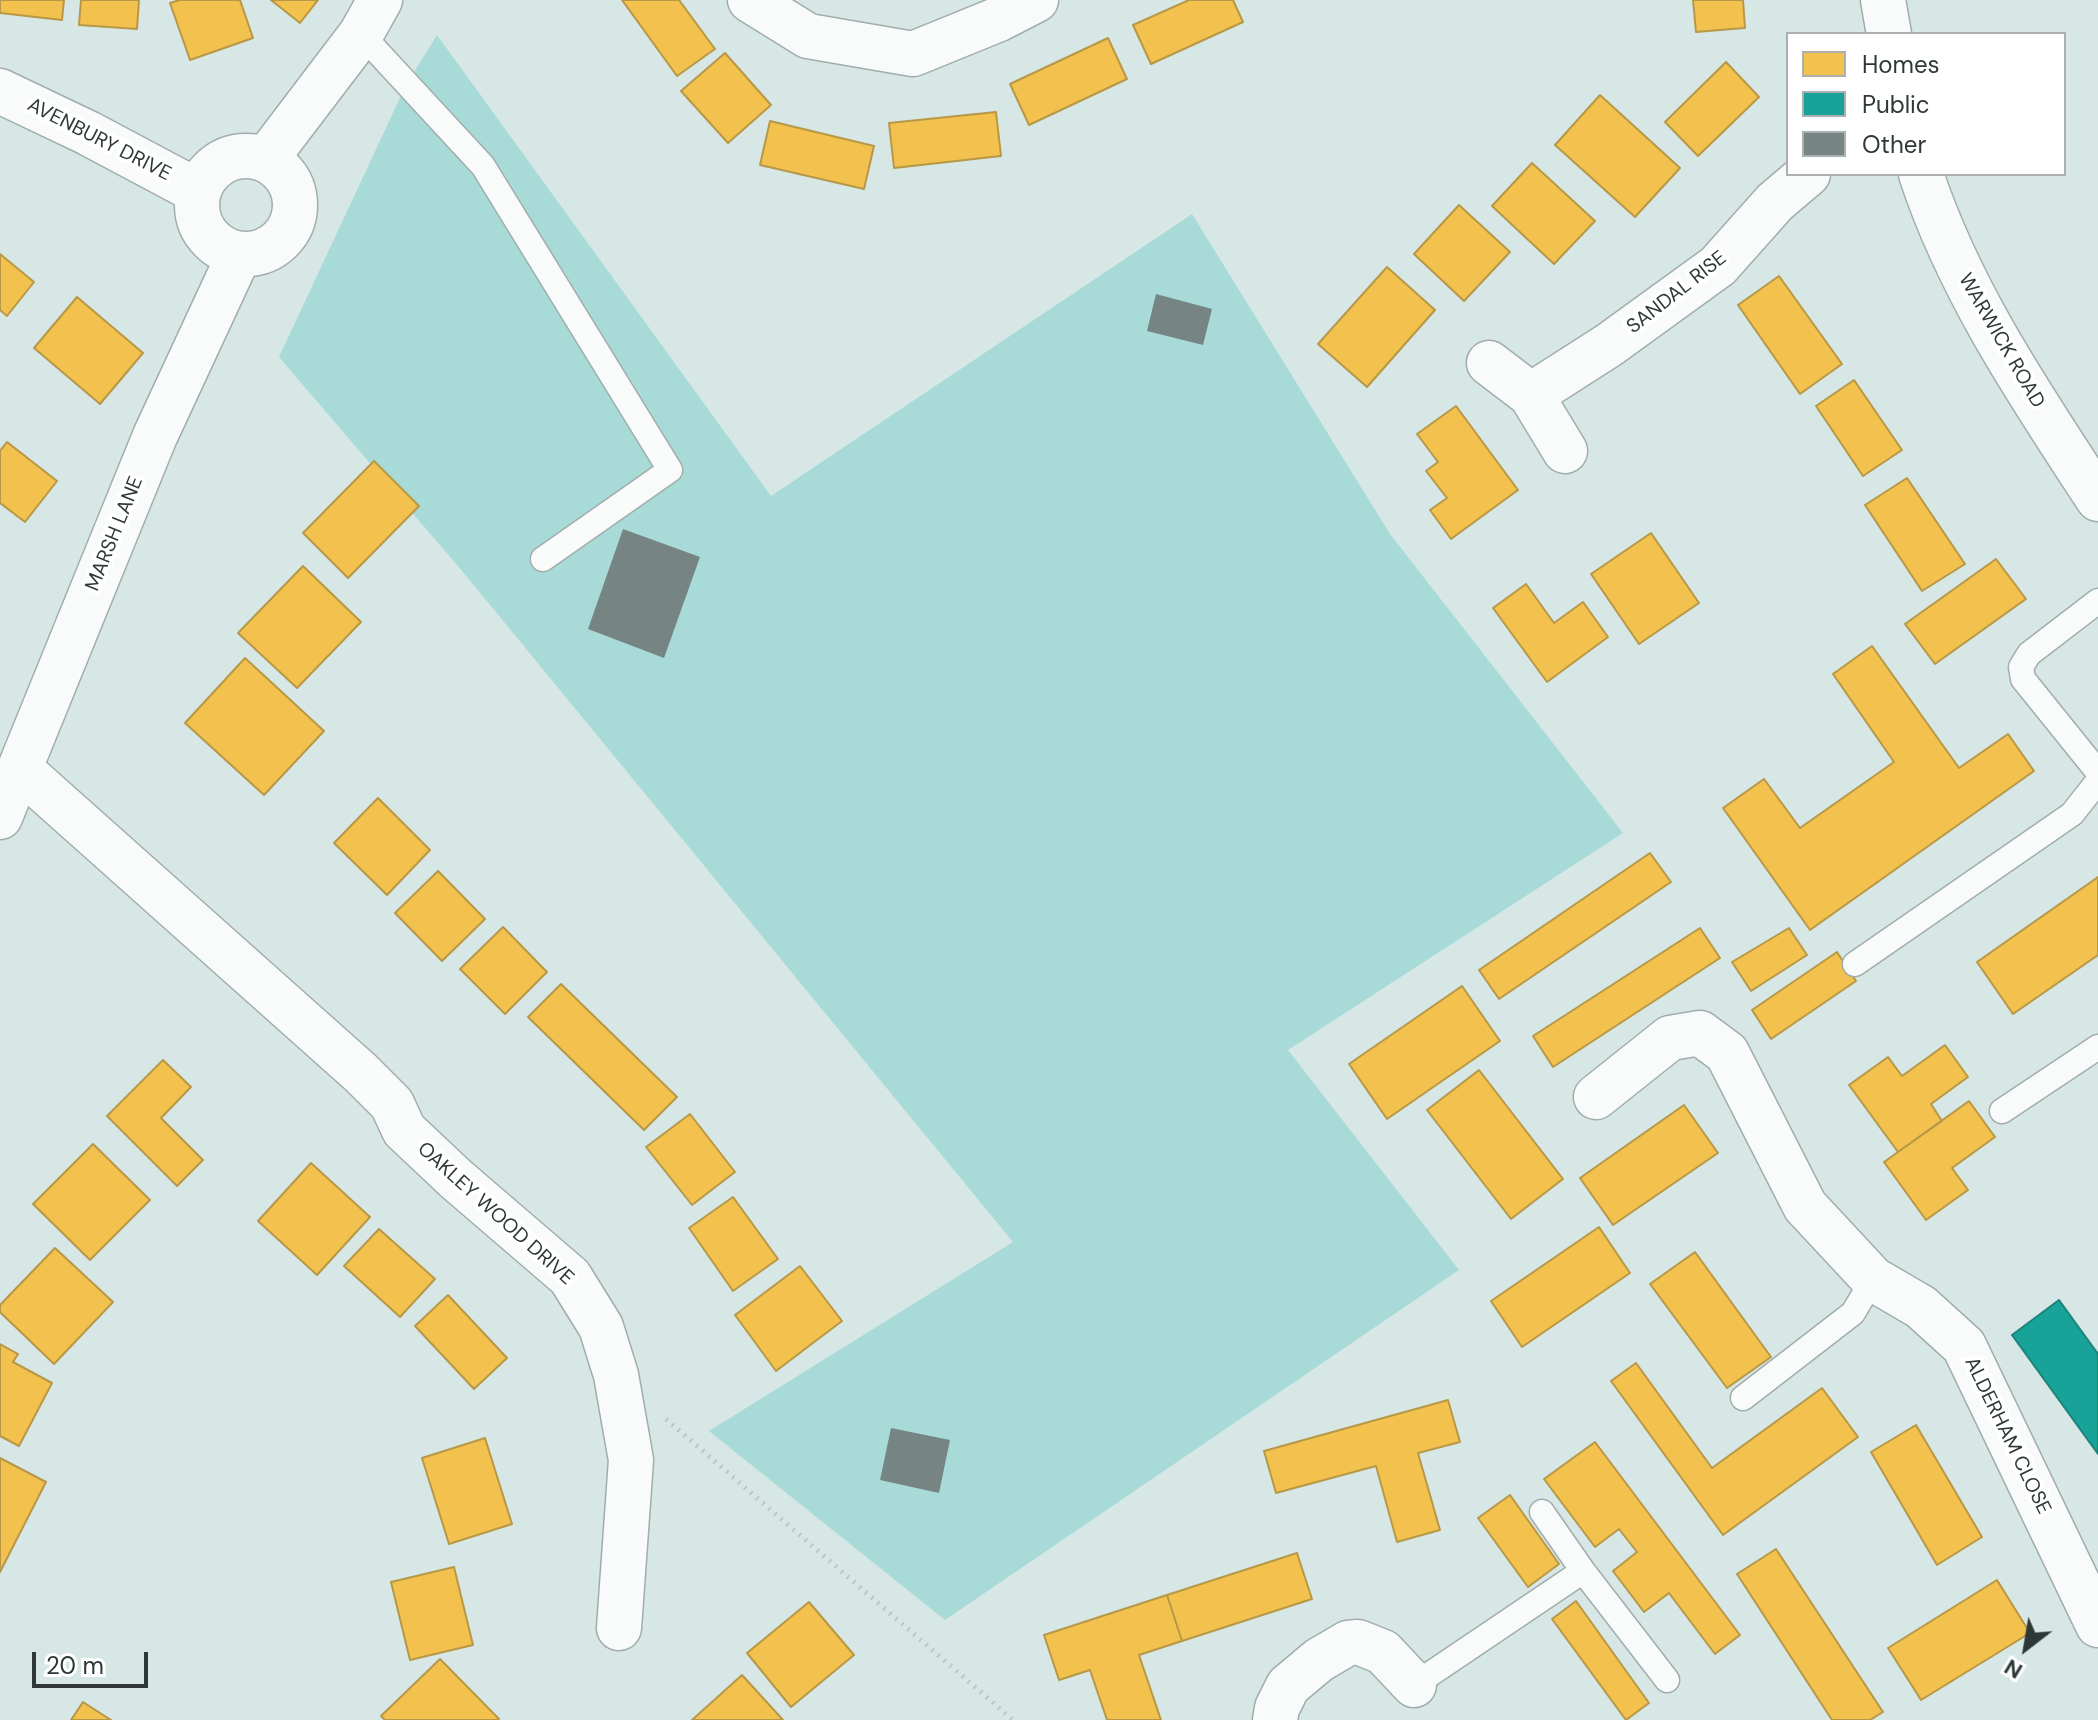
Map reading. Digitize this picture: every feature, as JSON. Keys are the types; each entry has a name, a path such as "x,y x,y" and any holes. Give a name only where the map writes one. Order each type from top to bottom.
{"street":[{"path":"750,0 808,36 913,54 999,19 1036,0"},
{"path":"1883,0 1889,32"},
{"path":"266,159 370,17"},
{"name":"AVENBURY DRIVE","path":"0,91 197,191"},
{"path":"237,156 266,159 287,177 292,191 296,204 289,232 267,251 239,255 213,243 197,219 197,191 212,167 237,156"},
{"name":"SANDAL RISE","path":"1531,395 1609,345 1718,266 1775,202 1806,176"},
{"name":"WARWICK ROAD","path":"1922,176 1939,225 2006,358 2098,499"},
{"name":"MARSH LANE","path":"0,817 155,436 239,255"},
{"path":"1489,363 1531,395 1565,451"},
{"name":"OAKLEY WOOD DRIVE","path":"20,769 324,1038 392,1104 404,1130 570,1277 601,1327 616,1375 631,1460 619,1628"},
{"name":"ALDERHAM CLOSE","path":"1596,1097 1670,1038 1700,1033 1727,1053 1805,1206 1873,1279 1921,1307 1964,1346 2098,1625"},
{"path":"1275,1720 1277,1708 1288,1686 1319,1660 1348,1643 1358,1642 1383,1652 1414,1685"}],"lane":[{"path":"370,17 483,166 670,470 543,559"},
{"path":"2098,601 2029,654 2021,667 2023,679 2098,772"},
{"path":"1855,964 2072,814 2098,781"},
{"path":"2002,1111 2098,1047"},
{"path":"1743,1398 1853,1313 1873,1279"},
{"path":"1542,1512 1667,1680"},
{"path":"1414,1685 1583,1571"}],"path":[{"path":"616,1375 1013,1720"}],"shaded area":[{"path":"437,35 771,496 1192,214 1390,534 1623,833 1288,1050 1459,1270 945,1620 709,1431 1013,1242 463,572 279,357 406,85"}],"building: Homes":[{"path":"0,0 64,0 62,20 0,13"},
{"path":"81,0 139,0 137,29 79,25"},
{"path":"180,0 240,0 253,38 190,60 170,3"},
{"path":"271,0 318,0 300,23"},
{"path":"622,0 679,0 715,49 677,76"},
{"path":"1189,0 1233,0 1243,22 1151,64 1133,25"},
{"path":"1693,0 1743,0 1745,28 1696,32"},
{"path":"1108,38 1127,79 1029,125 1010,84"},
{"path":"725,53 771,105 728,143 681,91"},
{"path":"1726,62 1759,97 1698,156 1665,122"},
{"path":"1600,95 1680,168 1635,217 1555,145"},
{"path":"996,112 1001,156 894,168 889,123"},
{"path":"770,121 874,146 864,189 760,165"},
{"path":"1532,163 1595,221 1554,264 1492,206"},
{"path":"1459,205 1510,252 1464,301 1414,254"},
{"path":"0,254 34,282 7,316 0,310"},
{"path":"1387,267 1435,310 1367,387 1318,344"},
{"path":"1779,276 1842,364 1800,394 1738,305"},
{"path":"77,297 143,353 100,404 34,348"},
{"path":"1854,380 1902,450 1863,476 1816,406"},
{"path":"1456,406 1518,490 1451,539 1430,510 1447,498 1426,471 1438,462 1417,434"},
{"path":"7,442 57,481 25,522 0,503 0,451"},
{"path":"374,461 419,506 348,578 303,533"},
{"path":"1907,478 1965,564 1922,591 1865,505"},
{"path":"1651,533 1699,603 1639,644 1591,574"},
{"path":"1996,559 2026,599 1935,664 1905,624"},
{"path":"303,566 361,622 297,688 238,633"},
{"path":"1526,584 1554,623 1583,602 1608,637 1547,682 1493,608"},
{"path":"1872,646 1959,768 2008,734 2034,771 1810,930 1723,808 1764,779 1800,828 1894,762 1833,674"},
{"path":"245,658 324,731 264,795 185,723"},
{"path":"378,798 430,850 387,895 334,843"},
{"path":"1650,853 1671,882 1499,999 1479,970"},
{"path":"438,871 485,919 442,961 395,913"},
{"path":"2098,877 2098,955 2013,1014 1977,962"},
{"path":"503,927 547,972 505,1014 460,969"},
{"path":"1700,928 1720,958 1553,1067 1533,1036"},
{"path":"1789,928 1807,955 1751,991 1732,962"},
{"path":"1837,952 1856,981 1771,1039 1752,1010"},
{"path":"561,984 677,1097 644,1130 528,1017"},
{"path":"1462,986 1500,1041 1387,1119 1349,1064"},
{"path":"1945,1045 1968,1077 1931,1104 1942,1121 1898,1152 1849,1085 1888,1057 1902,1076"},
{"path":"163,1060 191,1087 161,1118 203,1160 177,1186 107,1116"},
{"path":"1479,1070 1563,1179 1511,1219 1427,1110"},
{"path":"1969,1101 1995,1137 1952,1168 1968,1190 1926,1220 1884,1162"},
{"path":"1684,1105 1718,1153 1613,1225 1580,1178"},
{"path":"690,1114 735,1172 692,1205 646,1147"},
{"path":"93,1144 150,1200 90,1260 33,1204"},
{"path":"311,1163 370,1217 317,1275 258,1221"},
{"path":"733,1197 778,1259 733,1291 689,1228"},
{"path":"1599,1227 1630,1273 1522,1347 1491,1301"},
{"path":"379,1229 435,1279 400,1317 344,1266"},
{"path":"55,1248 113,1302 54,1364 0,1312 0,1305"},
{"path":"1695,1252 1771,1357 1727,1388 1650,1284"},
{"path":"800,1266 842,1321 776,1371 735,1315"},
{"path":"448,1295 507,1358 474,1389 415,1326"},
{"path":"0,1344 18,1354 13,1362 52,1383 19,1446 0,1436"},
{"path":"1636,1363 1712,1468 1822,1388 1858,1437 1723,1535 1611,1381"},
{"path":"1448,1400 1460,1442 1418,1453 1440,1530 1397,1542 1376,1466 1276,1493 1264,1451"},
{"path":"1916,1425 1982,1537 1937,1565 1871,1452"},
{"path":"485,1438 512,1524 449,1544 422,1458"},
{"path":"1595,1442 1740,1635 1715,1654 1669,1593 1644,1612 1613,1571 1637,1552 1619,1529 1595,1547 1544,1479"},
{"path":"0,1458 46,1482 0,1572"},
{"path":"1510,1495 1559,1564 1528,1587 1478,1518"},
{"path":"1776,1549 1883,1712 1870,1720 1832,1720 1737,1574"},
{"path":"1297,1553 1312,1599 1182,1641 1167,1595"},
{"path":"454,1567 473,1645 410,1660 391,1582"},
{"path":"1997,1580 2030,1633 1921,1700 1888,1648"},
{"path":"1167,1595 1182,1641 1139,1655 1161,1720 1107,1720 1090,1670 1059,1680 1044,1635"},
{"path":"1576,1601 1649,1703 1626,1720 1552,1619"},
{"path":"809,1602 854,1655 791,1707 747,1653"},
{"path":"440,1659 498,1720 385,1720 381,1716"},
{"path":"742,1675 783,1720 692,1720"},
{"path":"83,1702 111,1720 71,1720"}],"building: Public":[{"path":"2059,1300 2098,1354 2098,1454 2012,1335"}],"building: Other":[{"path":"1156,294 1212,309 1203,345 1147,331"},
{"path":"623,529 700,557 664,658 588,629"},
{"path":"891,1428 950,1440 939,1493 880,1480"}]}
